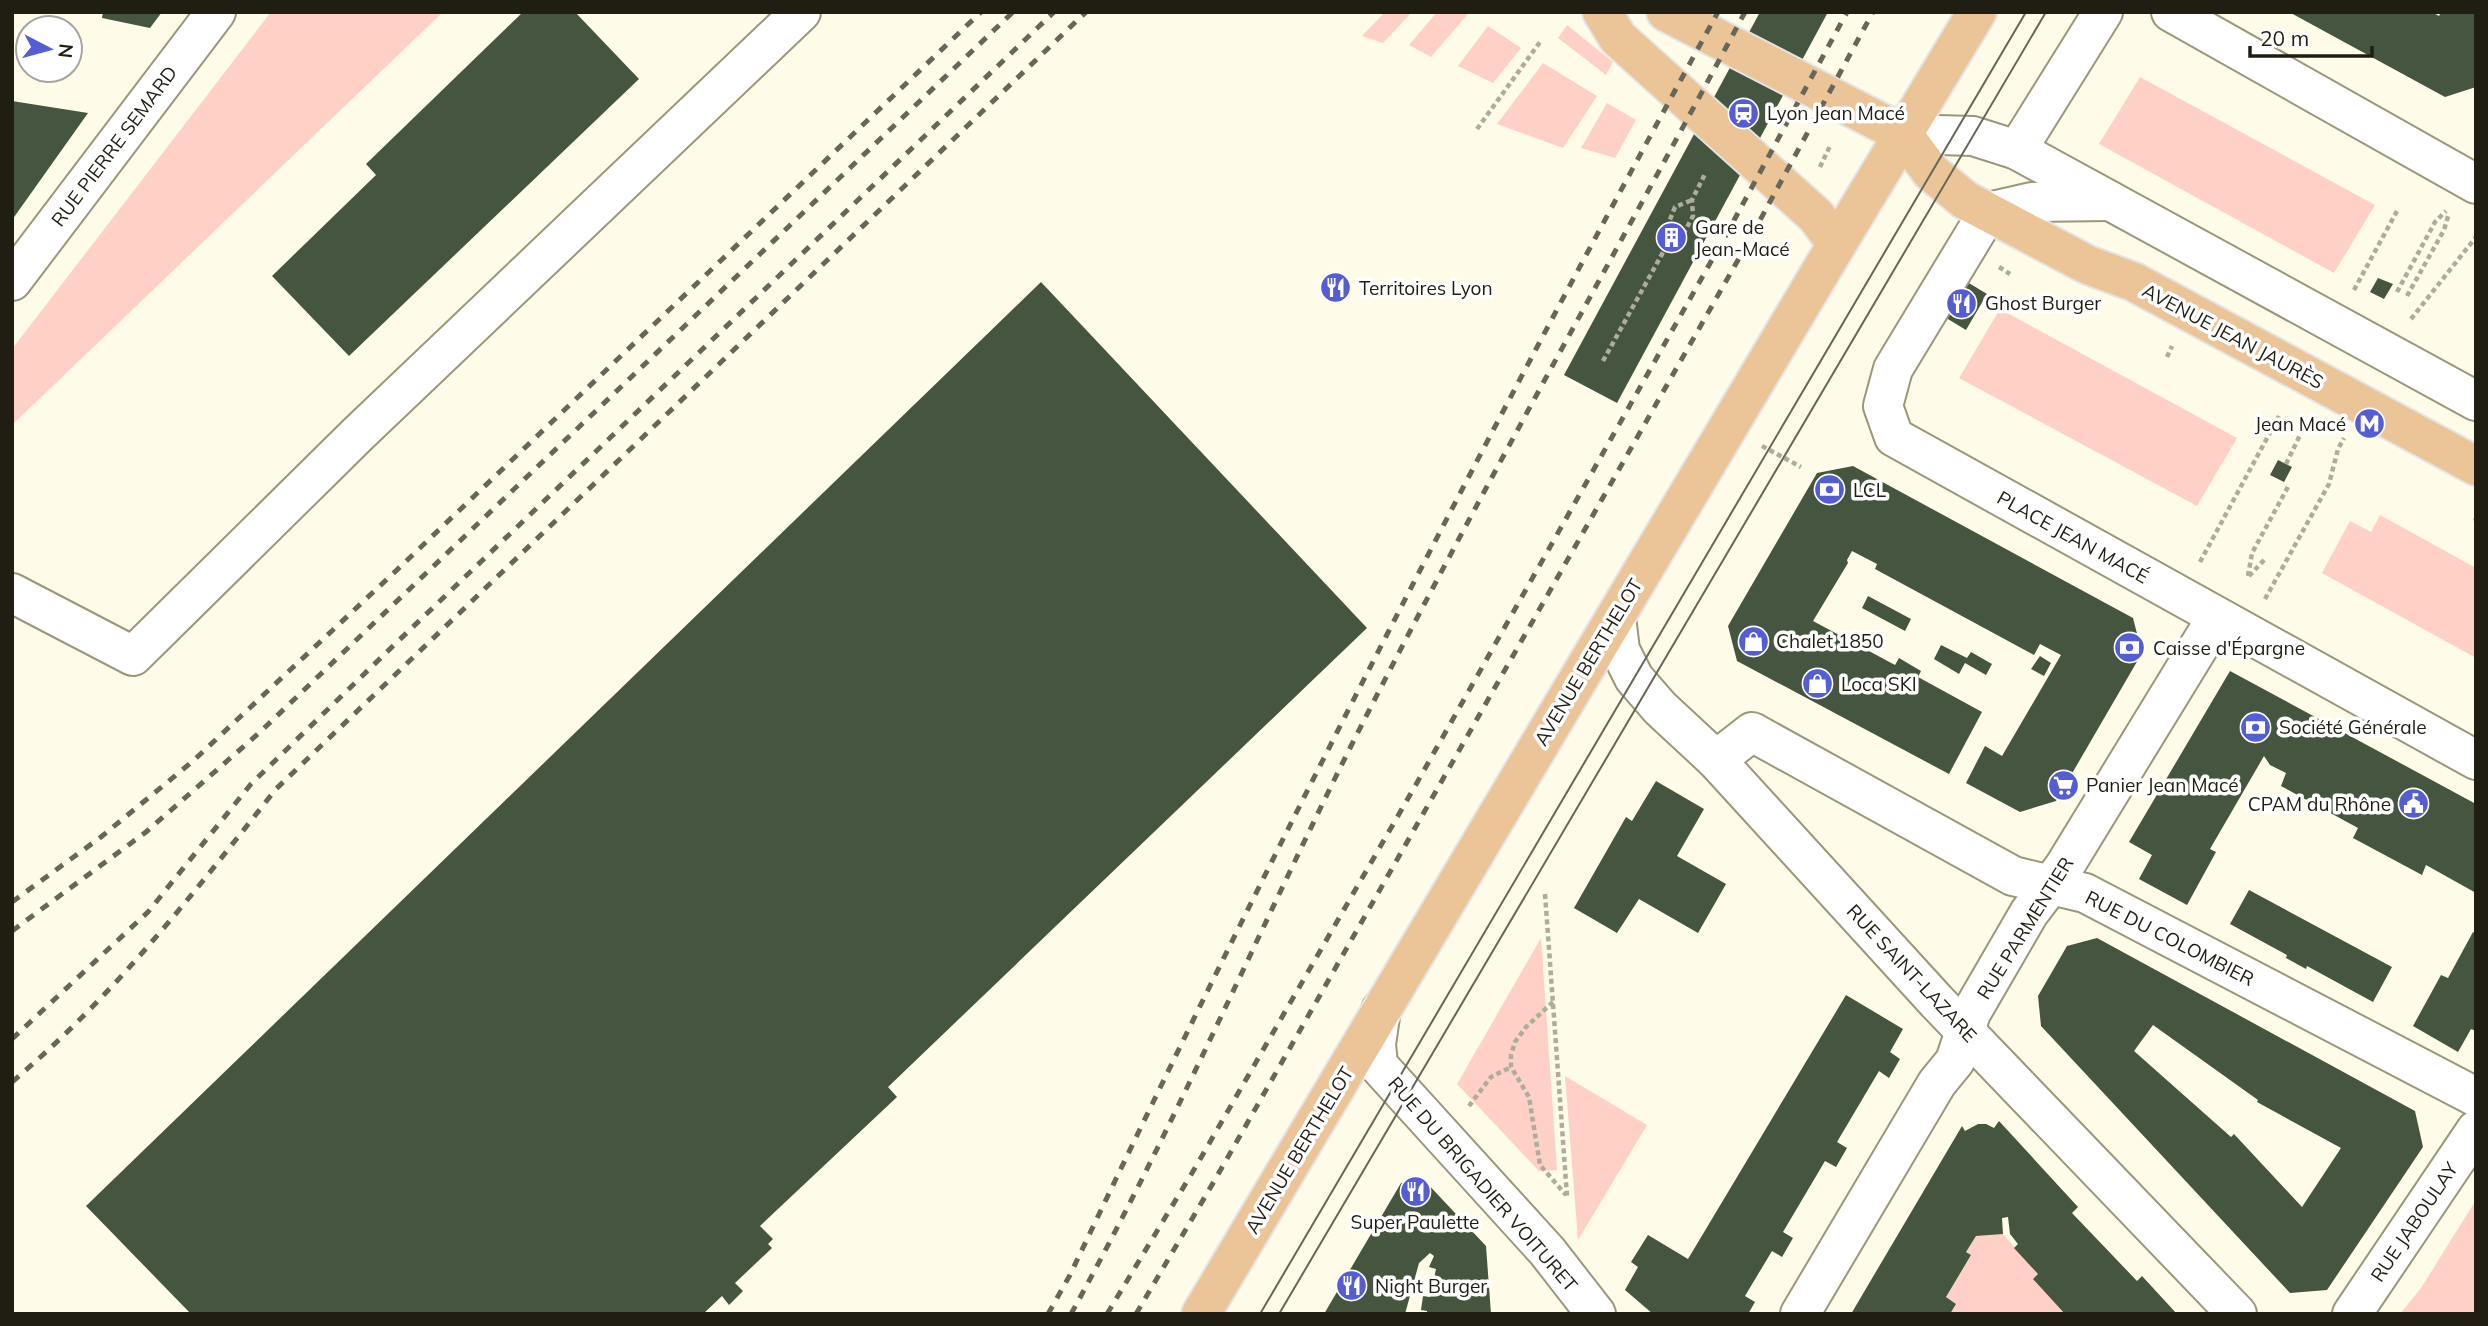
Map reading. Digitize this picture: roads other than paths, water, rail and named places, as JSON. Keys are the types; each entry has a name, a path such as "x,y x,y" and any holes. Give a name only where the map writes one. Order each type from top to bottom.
{"main road":[{"path":"1602,12 1618,38 1816,216 1837,244"},
{"name":"AVENUE JEAN JAURÈS","path":"1666,12 1903,134 1931,172 1965,200 2088,265 2134,282 2476,466"},
{"name":"AVENUE BERTHELOT","path":"1202,1314 1977,12"}],"street":[{"name":"RUE PIERRE SEMARD","path":"12,281 216,12"},
{"path":"15,602 133,656 358,434 801,12"},
{"path":"2017,150 2103,12"},
{"path":"2171,12 2473,175"},
{"name":"AVENUE JEAN JAURÈS","path":"1903,134 1973,136 2017,150 2476,401"},
{"name":"AVENUE JEAN JAURÈS","path":"1988,212 2032,202 2110,201"},
{"name":"PLACE JEAN MACÉ","path":"1988,212 1893,369 1883,406 1894,437 2476,760"},
{"name":"RUE SAINT-LAZARE","path":"1616,617 1620,650 1634,678 1660,708 1716,760 1964,1030 2237,1314"},
{"name":"RUE PARMENTIER","path":"1800,1314 1937,1083 1955,1061 1961,1050 1964,1030 1971,1013 2029,913 2051,885 2217,617"},
{"name":"RUE DU COLOMBIER","path":"1716,760 1752,732 2013,876 2085,893 2476,1097"},
{"name":"RUE DU BRIGADIER VOITURET","path":"1381,1010 1376,1044 1378,1065 1547,1251 1586,1311"},
{"name":"RUE JABOULAY","path":"2352,1314 2476,1130"}],"tram line":[{"path":"1260,1314 2026,12"},
{"path":"1279,1314 2046,12"}],"railway":[{"path":"12,902 101,837 193,761 981,12"},
{"path":"12,931 146,832 259,733 1013,12"},
{"path":"12,1039 148,912 251,784 1054,12"},
{"path":"12,1082 50,1049 119,979 183,905 276,789 1086,12"},
{"path":"1048,1314 1070,1275 1304,797 1466,481 1718,12"},
{"path":"1071,1314 1144,1175 1348,752 1396,659 1745,12"},
{"path":"1107,1314 1195,1168 1414,788 1726,235 1847,12"},
{"path":"1136,1314 1746,246 1873,12"}],"place":[{"name":"Lyon Jean Macé","path":"1744,113"},
{"name":"Gare de Jean-Macé","path":"1672,238"},
{"name":"Territoires Lyon","path":"1336,288"},
{"name":"Ghost Burger","path":"1962,303"},
{"name":"Jean Macé","path":"2369,424"},
{"name":"LCL","path":"1830,490"},
{"name":"Chalet 1850","path":"1753,641"},
{"name":"Caisse d'Épargne","path":"2130,648"},
{"name":"Loca SKI","path":"1818,684"},
{"name":"Société Générale","path":"2256,727"},
{"name":"Panier Jean Macé","path":"2063,785"},
{"name":"CPAM du Rhône","path":"2414,804"},
{"name":"Super Paulette","path":"1415,1191"},
{"name":"Night Burger","path":"1352,1286"}]}
